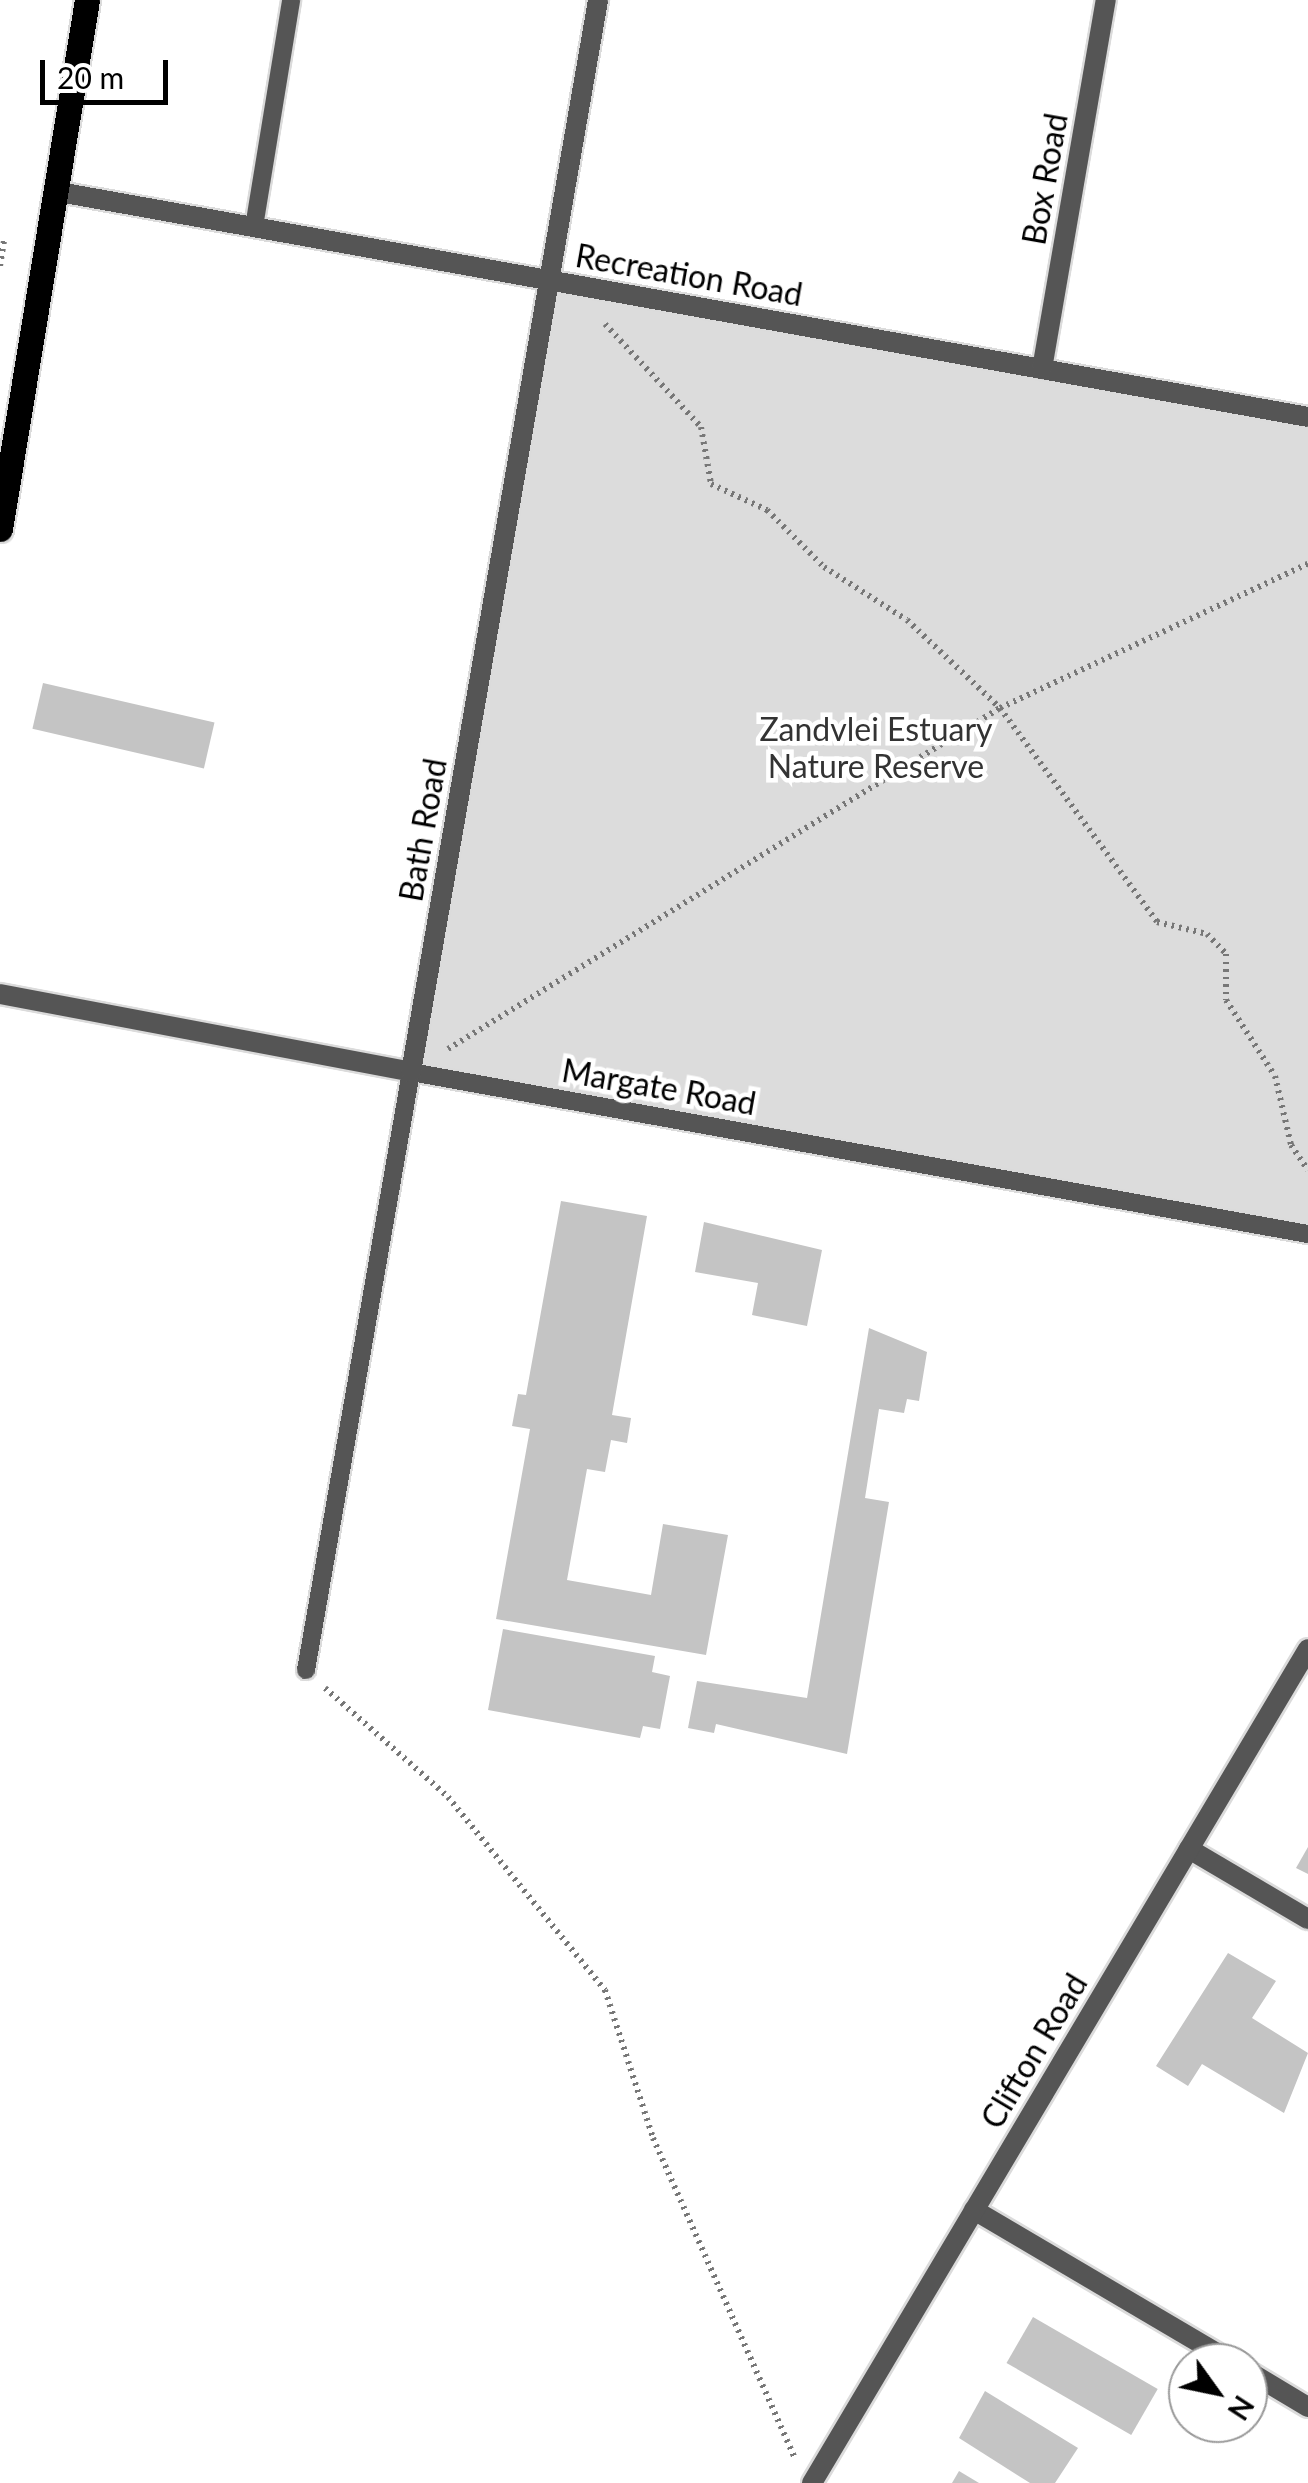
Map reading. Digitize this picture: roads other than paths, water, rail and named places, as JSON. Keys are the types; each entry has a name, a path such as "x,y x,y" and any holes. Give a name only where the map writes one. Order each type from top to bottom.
{"main road":[{"path":"0,529 59,192 87,0"}],"street":[{"name":"Bath Road","path":"411,1072 558,282 598,0"},
{"name":"Box Road","path":"1042,369 1106,0"},
{"name":"Recreation Road","path":"59,192 1308,417"},
{"name":"Margate Road","path":"0,994 411,1072"},
{"name":"Clifton Road","path":"805,2474 974,2210 1308,1649"},
{"path":"1189,1848 1308,1918"},
{"path":"974,2210 1200,2343"},
{"path":"1268,2384 1308,2407"}],"lane":[{"path":"254,227 291,0"},
{"name":"Margate Road","path":"411,1072 1308,1234"},
{"name":"Bath Road","path":"306,1670 411,1072"}],"park label":[{"name":"Zandvlei Estuary Nature Reserve","path":"876,748"}]}
